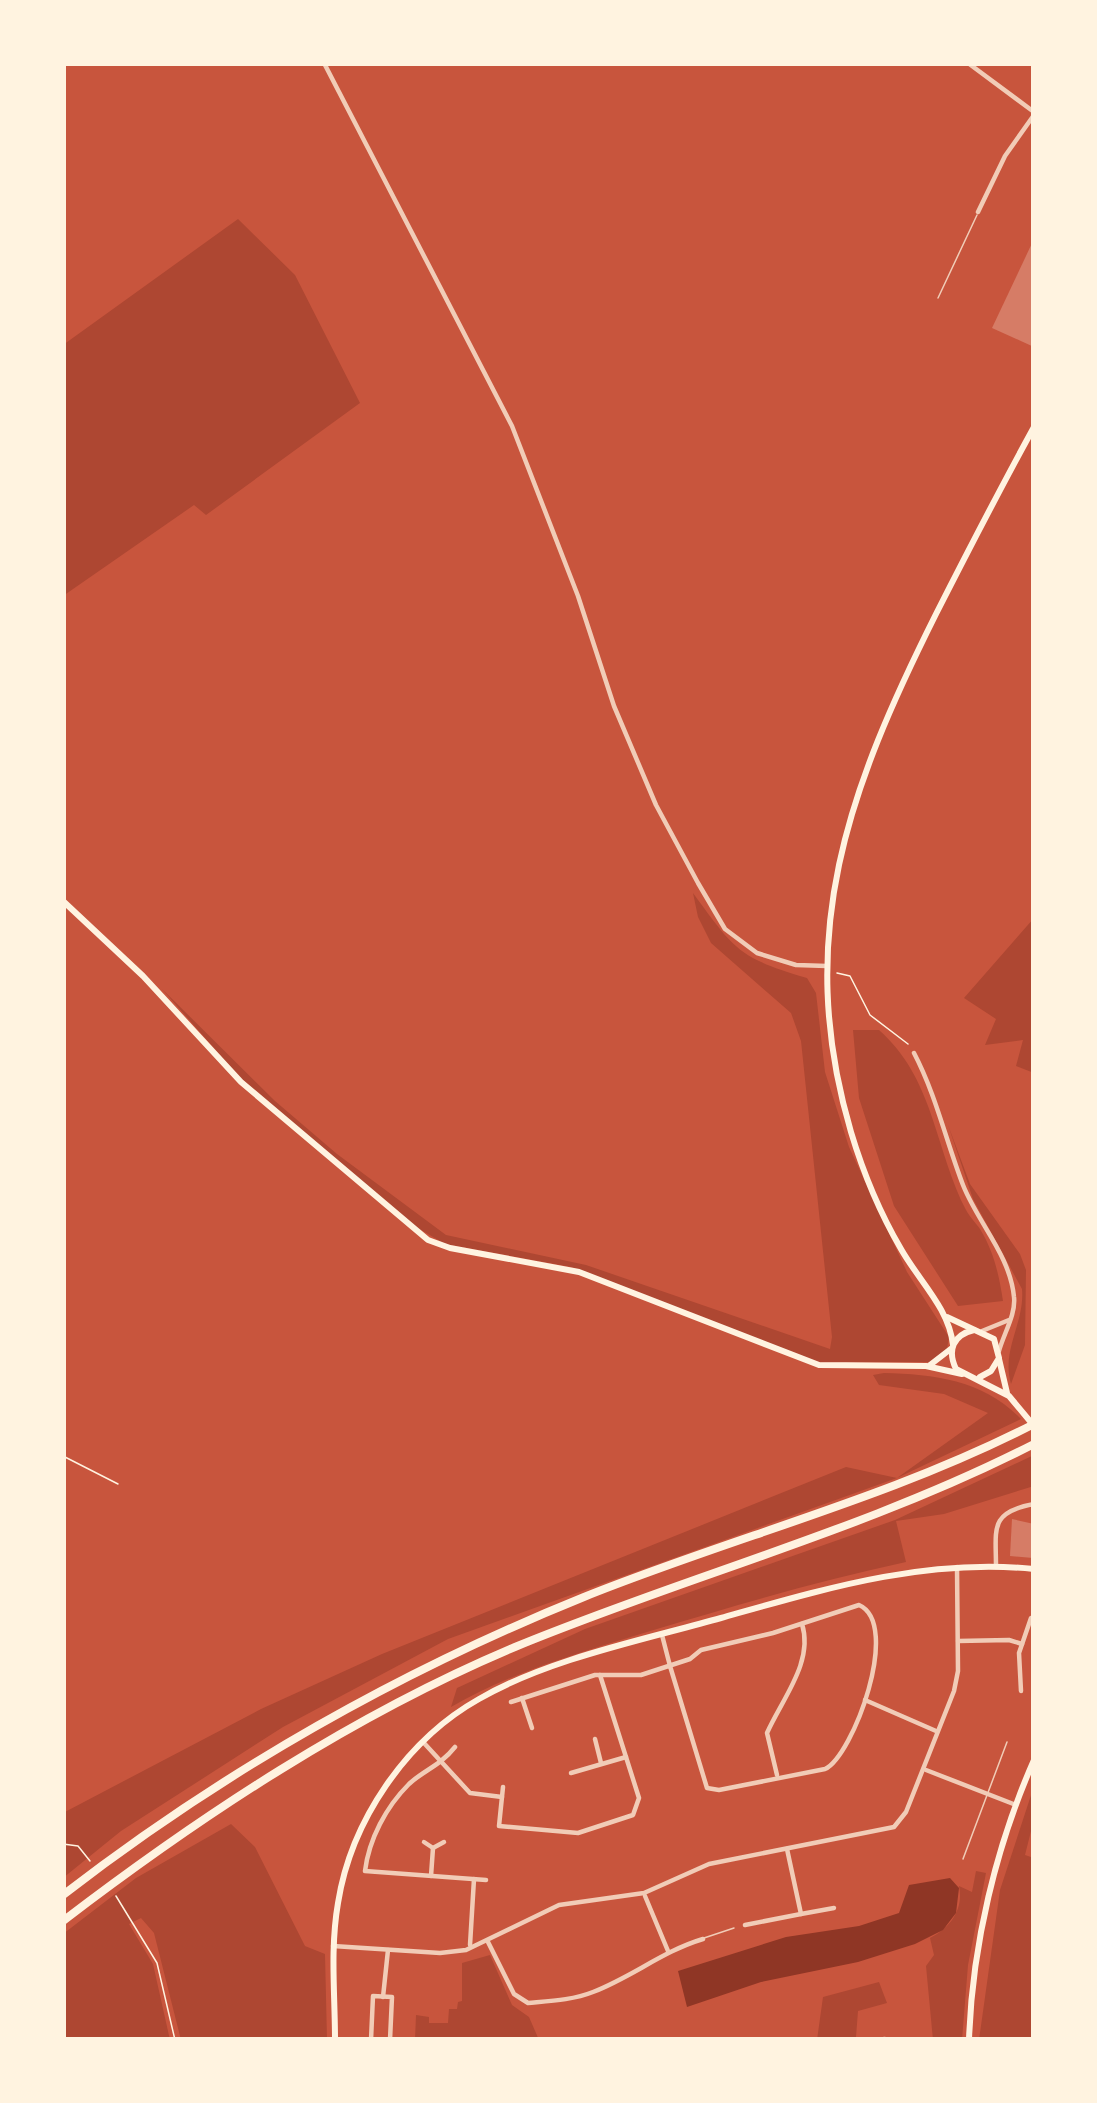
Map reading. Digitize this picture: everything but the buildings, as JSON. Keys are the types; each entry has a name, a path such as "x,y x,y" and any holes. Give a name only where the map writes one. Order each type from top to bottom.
{"highway":[{"path":"63,1895 126,1846 261,1760 341,1712 484,1640 586,1596 802,1520 1034,1425"},
{"path":"63,1921 250,1789 350,1731 509,1650 867,1518 1034,1444"}],"main road":[{"path":"962,1374 953,1364 946,1316 902,1252 861,1163 835,1061 828,968 838,858 861,776 890,707 1034,428"},
{"path":"63,901 142,976 241,1082 428,1240 579,1272 819,1365 926,1366 976,1378 1009,1396 1034,1425"},
{"path":"946,1316 994,1339 1009,1396"},
{"path":"926,1366 961,1334 977,1330"},
{"path":"976,1378 991,1371 999,1354"},
{"path":"335,2040 333,1946 338,1898 357,1839 387,1784 424,1743 469,1705 508,1685 662,1635 858,1579 957,1568 1034,1569"},
{"path":"969,2040 984,1917 1034,1760"}],"street":[{"path":"323,63 512,426 578,596 614,706 656,805 719,920 757,952 828,968"},
{"path":"968,63 1034,113 1005,156 978,212"},
{"path":"914,1052 962,1183 1012,1283 1015,1300 999,1354"},
{"path":"977,1330 1009,1320"},
{"path":"996,1567 995,1525 1002,1516 1034,1504"},
{"path":"333,1946 440,1953 470,1948 559,1905 644,1893 709,1864 894,1827 901,1822 924,1768 958,1671 957,1568"},
{"path":"511,1702 600,1675 637,1676 670,1666 701,1650 859,1606 870,1610 878,1639 865,1700 835,1764 719,1790 707,1788 670,1666 662,1635"},
{"path":"1021,1691 1018,1663 1030,1618"},
{"path":"778,1777 767,1732 806,1647 802,1624"},
{"path":"958,1641 1022,1644"},
{"path":"502,1787 499,1826 578,1834 627,1820 638,1808 639,1798 600,1675"},
{"path":"522,1698 532,1728"},
{"path":"865,1700 938,1732"},
{"path":"595,1739 601,1765"},
{"path":"424,1743 470,1793 502,1797"},
{"path":"455,1747 442,1762 411,1781 385,1815 365,1871 485,1880"},
{"path":"571,1773 626,1757"},
{"path":"924,1768 1016,1805"},
{"path":"424,1841 433,1848"},
{"path":"433,1848 444,1842"},
{"path":"431,1876 433,1848"},
{"path":"787,1849 801,1914"},
{"path":"470,1948 474,1879"},
{"path":"644,1893 668,1951"},
{"path":"745,1925 834,1907"},
{"path":"488,1942 514,1994 528,2003 591,1993 654,1963 668,1951 703,1939"},
{"path":"383,1997 388,1950"},
{"path":"371,2040 373,1996 392,1997 390,2040"}],"lane":[{"path":"938,298 978,212"},
{"path":"963,1858 1007,1742"},
{"path":"703,1939 734,1928"}],"path":[{"path":"828,968 850,976 870,1015 904,1038 914,1052"},
{"path":"63,1456 118,1484"},
{"path":"63,1844 78,1846"},
{"path":"122,1902 157,1963 175,2040"}],"shaded area":[{"path":"238,219 295,275 360,403 206,515 194,505 63,596 63,345"},
{"path":"693,893 740,949 807,978 816,993 825,1072 849,1147 907,1272 949,1337 947,1349 931,1362 818,1362 571,1267 445,1244 416,1227 241,1079 162,989 275,1101 446,1235 586,1265 830,1349 801,1041 791,1013 711,943"},
{"path":"1034,918 1034,1073 1016,1066 1023,1040 985,1045 996,1019 964,998"},
{"path":"853,1030 879,1030 911,1069 964,1206 989,1246 1003,1301 958,1306 894,1206 859,1098"},
{"path":"948,1125 970,1184 1020,1254 1026,1270 1025,1345 1011,1384 1009,1359 1022,1289 973,1199"},
{"path":"873,1375 958,1382 992,1396 1021,1419 897,1478 988,1413 944,1394 879,1385"},
{"path":"1034,1455 1034,1486 944,1514 896,1521 906,1562 781,1593 577,1654 500,1682 451,1707 457,1688 585,1629 895,1520"},
{"path":"846,1467 897,1478 448,1639 283,1727 121,1831 63,1878 63,1813 261,1709 382,1654"},
{"path":"1034,1786 1034,1819 1025,1855 1034,1858 1034,2040 979,2040 1000,1890"},
{"path":"231,1824 255,1847 305,1946 325,1954 327,2040 181,2040 154,1933 141,1918 129,1924 153,1964 170,2040 63,2040 63,1934 136,1878"},
{"path":"976,1871 986,1873 968,1965 962,2040 933,2040 926,1966 934,1955 930,1938 954,1917 959,1886 972,1892"},
{"path":"950,1878 959,1888 956,1913 943,1930 915,1944 858,1962 761,1982 687,2007 678,1971 786,1937 859,1926 899,1913 909,1885"},
{"path":"490,1955 512,2005 529,2017 539,2040 415,2040 416,2015 429,2017 429,2023 448,2023 449,2009 457,2009 462,2001 462,1963"},
{"path":"879,1982 887,2003 858,2011 856,2037 817,2040 823,1997"}]}
